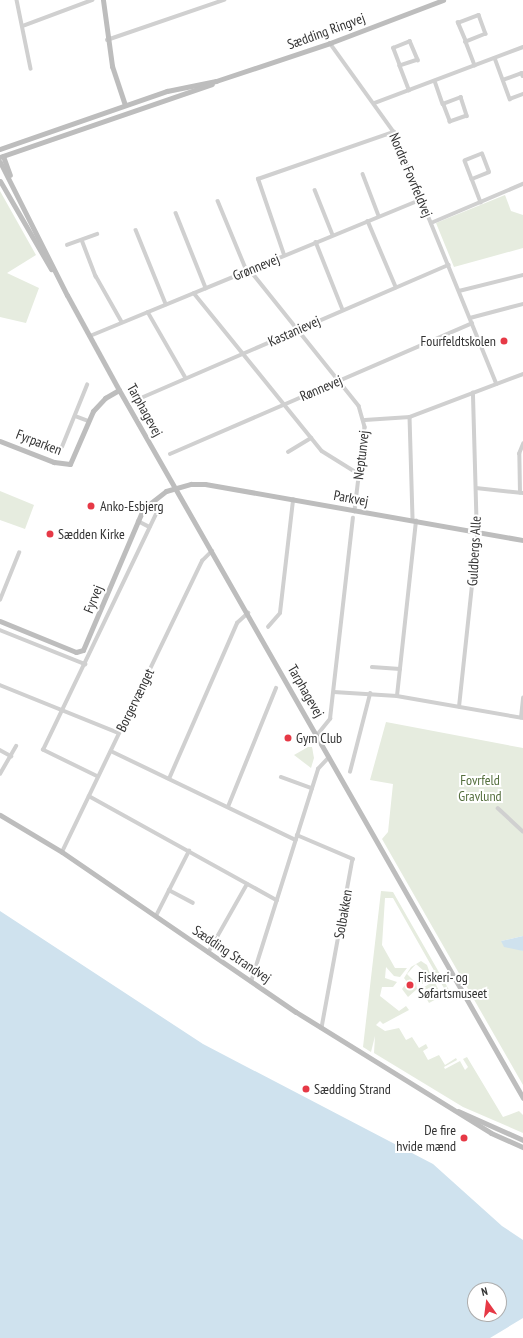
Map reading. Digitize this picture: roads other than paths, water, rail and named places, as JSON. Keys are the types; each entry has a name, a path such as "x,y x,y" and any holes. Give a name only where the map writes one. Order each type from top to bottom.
{"street":[{"path":"17,0 31,69"},
{"path":"23,26 92,0"},
{"path":"103,0 107,40 112,66 128,113"},
{"path":"107,40 224,0"},
{"name":"Sædding Ringvej","path":"2,156 216,81 330,43 443,0"},
{"path":"466,42 486,34 479,15 458,23 475,65"},
{"path":"400,66 418,60 410,41 393,48 400,66 410,90"},
{"name":"Nordre Fovrfeldvej","path":"330,43 394,132 497,384"},
{"path":"374,104 523,47"},
{"path":"495,58 510,99 523,94"},
{"path":"503,80 522,73 523,76"},
{"path":"434,80 443,104 450,122 467,116 461,97 443,104"},
{"name":"Sædding Ringvej","path":"0,149 167,91 216,81"},
{"path":"284,256 258,179 394,132"},
{"path":"472,179 489,172 482,154 465,161 472,179 481,202"},
{"path":"2,156 18,199"},
{"name":"Tarphagevej","path":"0,162 67,295 120,390 523,1098"},
{"path":"0,169 10,191 18,199"},
{"path":"363,174 379,216"},
{"name":"Tarphagevej","path":"0,181 31,238 67,295"},
{"path":"431,223 523,184"},
{"path":"315,190 333,235"},
{"name":"Grønnevej","path":"90,336 422,199"},
{"name":"Neptunvej","path":"218,201 248,270 298,329 359,406 365,420 354,511"},
{"path":"176,213 206,288"},
{"path":"368,221 396,287"},
{"path":"136,230 166,304"},
{"path":"67,245 97,234"},
{"path":"82,240 96,276 122,322"},
{"path":"316,242 343,310"},
{"name":"Kastanievej","path":"141,398 448,265"},
{"path":"459,291 523,274"},
{"path":"194,293 322,451 359,474"},
{"path":"470,318 523,304"},
{"path":"148,312 186,378"},
{"name":"Rønnevej","path":"170,454 472,323"},
{"path":"365,420 410,417 523,374"},
{"name":"Fyrparken","path":"62,447 87,385"},
{"name":"Fyrparken","path":"0,440 67,465 74,459 89,421 98,404 120,390"},
{"name":"Guldbergs Alle","path":"459,707 477,533 473,393"},
{"path":"75,416 89,421"},
{"path":"397,696 414,521 410,417"},
{"path":"288,452 311,438"},
{"path":"476,488 522,493 519,454 523,444"},
{"name":"Parkvej","path":"175,488 205,484 523,540"},
{"name":"Fyrvej","path":"0,622 76,652 83,650 143,509 152,500 175,488"},
{"path":"268,627 280,614 293,500"},
{"path":"98,777 44,750 157,512"},
{"path":"317,735 330,719 353,518"},
{"path":"138,521 150,527"},
{"name":"Borgervænget","path":"62,852 202,561 212,550"},
{"path":"0,600 19,553"},
{"path":"169,779 238,623 248,613"},
{"path":"10,633 13,626"},
{"path":"0,630 85,664"},
{"path":"372,667 400,669"},
{"path":"0,685 119,734"},
{"path":"228,807 276,688"},
{"path":"334,692 397,696 522,718 523,698"},
{"path":"350,772 370,694"},
{"path":"0,774 16,746"},
{"path":"0,750 10,756"},
{"path":"111,751 296,840"},
{"path":"251,982 318,769 330,757"},
{"path":"281,777 312,788"},
{"path":"89,796 277,900"},
{"path":"498,808 523,831"},
{"name":"Sædding Strandvej","path":"0,815 62,852 251,982 322,1028 454,1109 490,1133 523,1147"},
{"name":"Solbakken","path":"297,835 353,860 322,1028"},
{"path":"156,916 189,851"},
{"path":"208,952 247,884"},
{"path":"169,890 194,903"},
{"name":"Sædding Strandvej","path":"454,1109 523,1140"},
{"path":"492,1126 490,1133 509,1134"}],"water":[{"path":"0,911 203,1044 433,1164 502,1226 523,1240 523,1318 490,1338 0,1338"},
{"path":"523,936 523,951 504,947 501,941"}],"place":[{"name":"Fourfeldtskolen","path":"504,341"},
{"name":"Anko-Esbjerg","path":"91,506"},
{"name":"Sædden Kirke","path":"50,534"},
{"name":"Gym Club","path":"288,738"},
{"name":"Fiskeri- og Søfartsmuseet","path":"410,985"},
{"name":"Sædding Strand","path":"306,1089"},
{"name":"De fire hvide mænd","path":"464,1138"}],"park label":[{"name":"Fovrfeld Gravlund","path":"480,788"}]}
